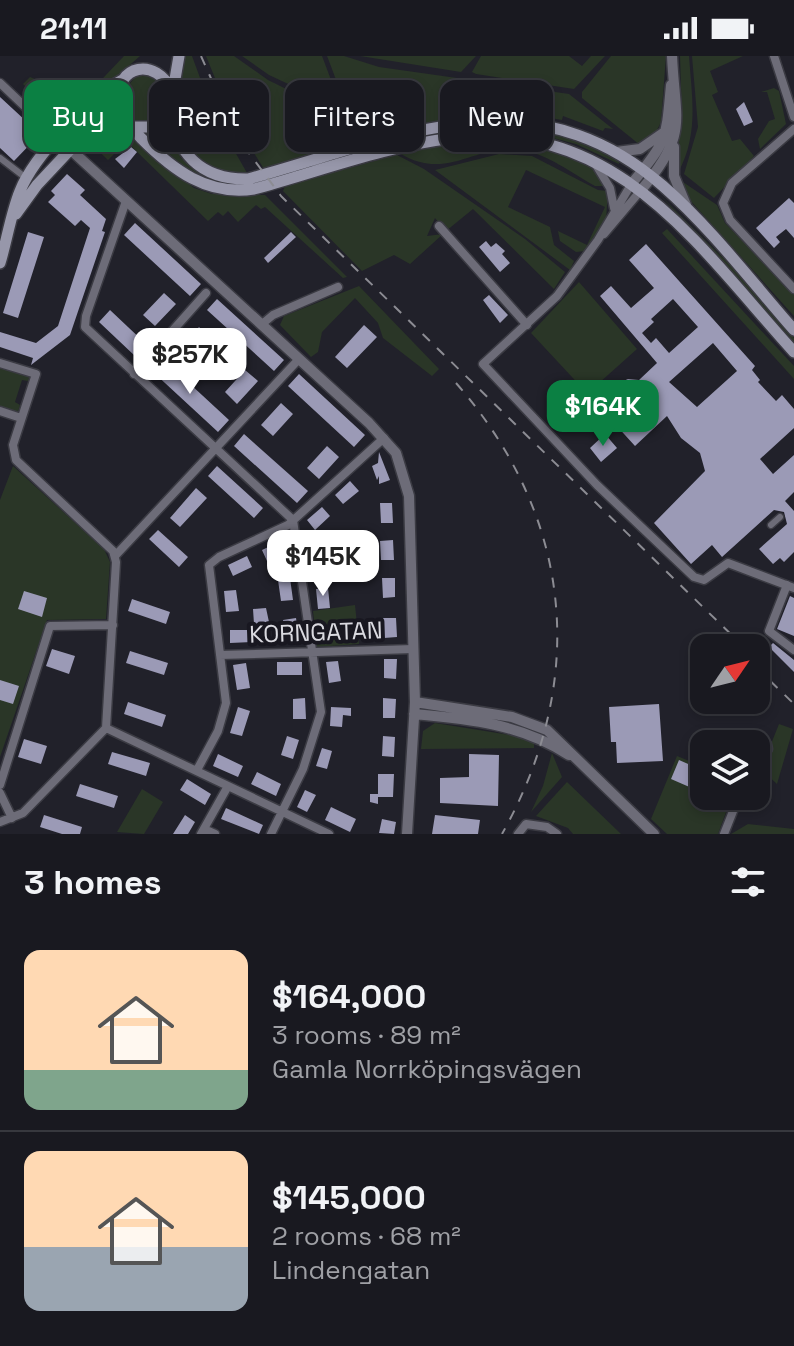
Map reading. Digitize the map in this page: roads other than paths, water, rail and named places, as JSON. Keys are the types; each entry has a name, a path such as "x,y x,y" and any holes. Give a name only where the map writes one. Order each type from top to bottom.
{"main road":[{"path":"124,79 137,69 146,56"},
{"path":"174,80 179,56"},
{"path":"137,69 162,74 166,80"},
{"path":"185,152 190,160 207,172 233,179 248,179 429,129 474,120 541,124 588,137 648,173 690,214 794,330"},
{"path":"133,129 178,172 199,183 231,191 254,189 455,138 522,139 593,161 637,186 671,215 794,352"},
{"path":"0,263 26,178 48,152"},
{"path":"14,218 37,185 67,152"}],"street":[{"path":"774,56 794,117"},
{"path":"648,173 668,130 672,62"},
{"path":"672,62 679,113 674,143 674,176 690,214"},
{"path":"0,83 24,106"},
{"path":"794,129 732,183 723,203 730,220 794,289"},
{"path":"616,152 640,149 668,130"},
{"path":"674,143 637,186 557,296 483,364 597,485 694,577 704,580 728,563 790,587 769,631 794,650"},
{"path":"73,152 384,438 400,461 409,496 415,702 407,834"},
{"path":"0,158 26,178"},
{"path":"593,161 606,177 614,208"},
{"path":"598,240 614,208 637,186"},
{"path":"126,201 86,316 88,332 293,520 321,712 303,769 271,834"},
{"path":"439,226 527,325"},
{"path":"261,325 273,315 338,287"},
{"path":"134,374 206,293"},
{"path":"0,822 23,813 106,728 115,556 299,359"},
{"path":"0,363 36,374 13,445 16,460 115,556"},
{"path":"0,411 21,418"},
{"path":"197,770 218,731 226,703 209,565 293,520 384,438"},
{"path":"771,525 780,517"},
{"path":"0,785 50,626 113,625"},
{"name":"KORNGATAN","path":"220,655 413,649"},
{"path":"415,702 525,721 556,737 654,834"},
{"path":"414,714 522,730 579,762"},
{"path":"106,728 329,834"},
{"path":"215,834 202,831 228,786"},
{"path":"0,793 12,818"},
{"path":"724,834 733,810"},
{"path":"518,834 526,824 547,827 557,834"}],"railway":[{"path":"201,56 237,137 281,196 731,634"},
{"path":"456,383 495,434 525,488 545,544 556,601 557,659 548,717 530,776 502,834"},
{"path":"770,681 794,704"}]}
